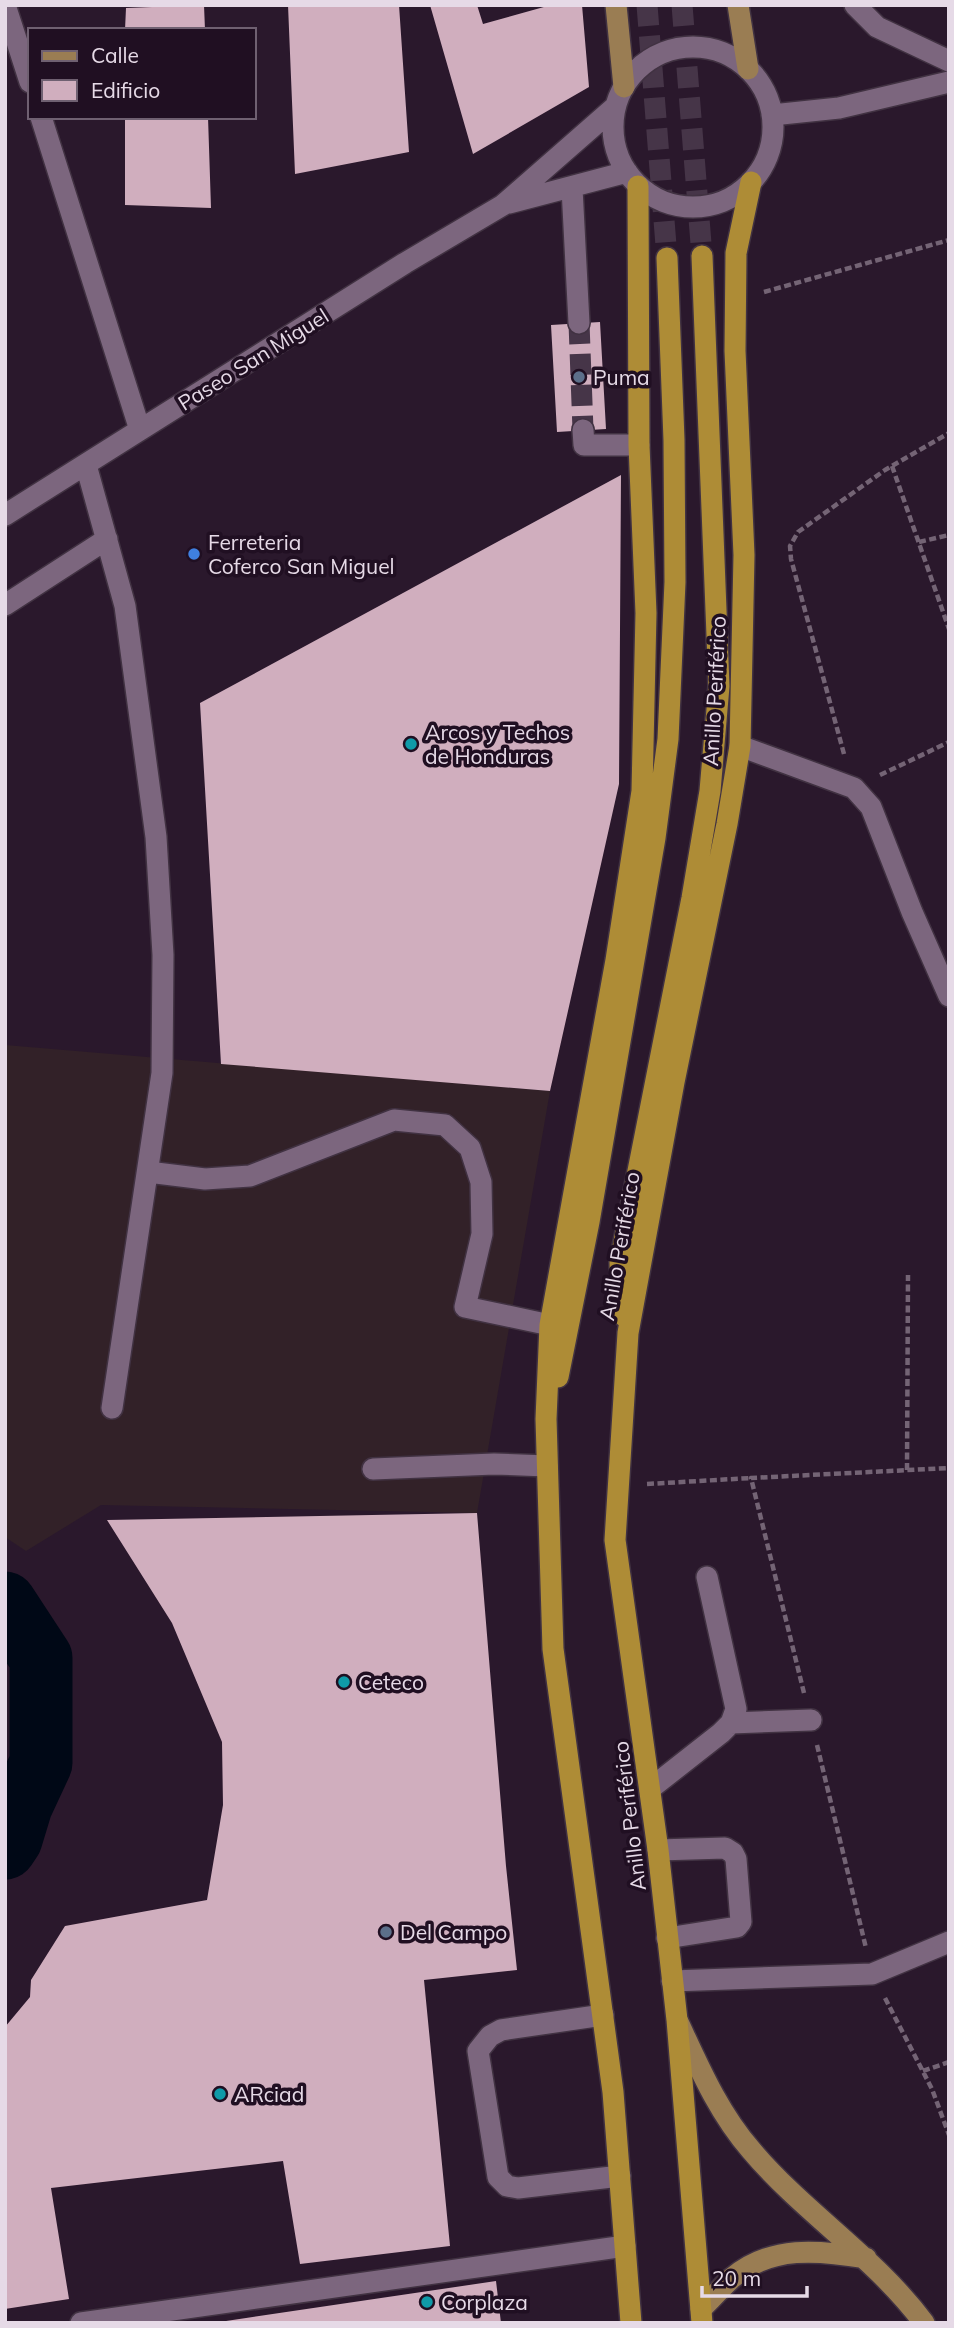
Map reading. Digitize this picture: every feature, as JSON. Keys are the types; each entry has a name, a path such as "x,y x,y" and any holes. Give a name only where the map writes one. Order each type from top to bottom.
{"highway":[{"path":"631,2323 613,2092 553,1649 546,1419 550,1325 616,960 642,791 646,613 632,179"},
{"name":"Anillo Periférico","path":"702,2316 677,2020 658,1850 615,1540 628,1333 740,746 744,555 735,351 736,253 751,182"},
{"path":"628,1333 621,1300 620,1262 692,898 710,791 719,686 702,256"},
{"path":"546,1419 559,1376 589,1222 656,838 668,739 675,582 674,440 667,258"}],"main road":[{"path":"617,5 619,97"},
{"path":"738,5 748,69"},
{"path":"677,2020 706,2084 728,2122 744,2142 789,2188 904,2295 924,2323"},
{"path":"702,2316 733,2277 756,2263 781,2254 807,2250 866,2258"}],"street":[{"path":"5,5 28,76"},
{"path":"855,5 877,27 949,61"},
{"path":"681,48 717,51 734,58 748,69 767,98 772,115 773,134 762,168 751,182 738,194 721,202 687,207 669,204 653,197 632,179 619,158 614,141 619,97 634,73 648,61 681,48"},
{"path":"772,115 839,108 949,82"},
{"name":"Paseo San Miguel","path":"5,515 393,270 503,205 619,97"},
{"path":"42,119 140,430"},
{"name":"Paseo San Miguel","path":"503,205 572,188 632,179"},
{"path":"572,188 579,323"},
{"path":"583,430 584,445 639,445"},
{"path":"86,465 125,606 156,837 162,929 162,1073 112,1408"},
{"path":"5,605 107,539"},
{"path":"740,746 854,788 871,807 912,912 949,996"},
{"path":"148,1171 205,1179 250,1176 394,1120 445,1125 470,1148 481,1182 482,1234 465,1307 550,1325"},
{"path":"373,1469 494,1464 547,1466"},
{"path":"651,1788 722,1733 731,1723 736,1709 707,1577"},
{"path":"731,1723 811,1720"},
{"path":"658,1850 725,1848 733,1853 736,1859 741,1922 737,1927 667,1938"},
{"path":"672,1981 872,1974 949,1942"},
{"path":"603,2015 501,2030 490,2036 478,2051 498,2177 507,2186 518,2188 620,2176"},
{"path":"81,2323 625,2246"}],"path":[{"path":"736,300 949,240"},
{"path":"949,433 892,466 798,532 790,546 791,559 854,788 949,742"},
{"path":"892,466 949,629"},
{"path":"919,542 949,535"},
{"path":"907,1470 908,1275"},
{"path":"619,1485 949,1468"},
{"path":"751,1478 872,1974 932,2089 949,2135"},
{"path":"923,2071 949,2062"}],"shaded area":[{"path":"5,1045 550,1091 477,1513 101,1505 26,1551 5,1537"}],"building":[{"path":"204,5 205,28 125,28 126,8"},
{"path":"288,5 399,5 409,152 295,174"},
{"path":"430,5 477,5 483,24 551,5 582,5 589,87 473,154"},
{"path":"125,119 208,119 211,208 125,205"},
{"name":"Puma","path":"600,322 606,429 557,432 551,325"},
{"name":"Arcos y Techos de Honduras","path":"621,475 619,784 550,1091 221,1064 200,703"},
{"path":"477,1513 517,1970 424,1980 450,2246 300,2264 283,2161 51,2188 69,2299 5,2309 5,2027 30,1997 31,1980 65,1926 207,1900 223,1805 222,1742 172,1623 107,1520"},
{"name":"Corplaza","path":"496,2281 501,2323 226,2323 226,2321"}],"waterway":[{"path":"5,1603 41,1658 41,1763 5,1848"},
{"path":"5,1799 21,1806"}],"tunnel":[{"path":"647,5 667,258"},
{"path":"682,5 702,256"},
{"path":"579,323 583,430"}],"place":[{"name":"Puma","path":"579,377"},
{"name":"Ferreteria Coferco San Miguel","path":"194,554"},
{"name":"Arcos y Techos de Honduras","path":"411,744"},
{"name":"Ceteco","path":"344,1682"},
{"name":"Del Campo","path":"386,1932"},
{"name":"ARciad","path":"220,2094"},
{"name":"Corplaza","path":"427,2302"}]}
